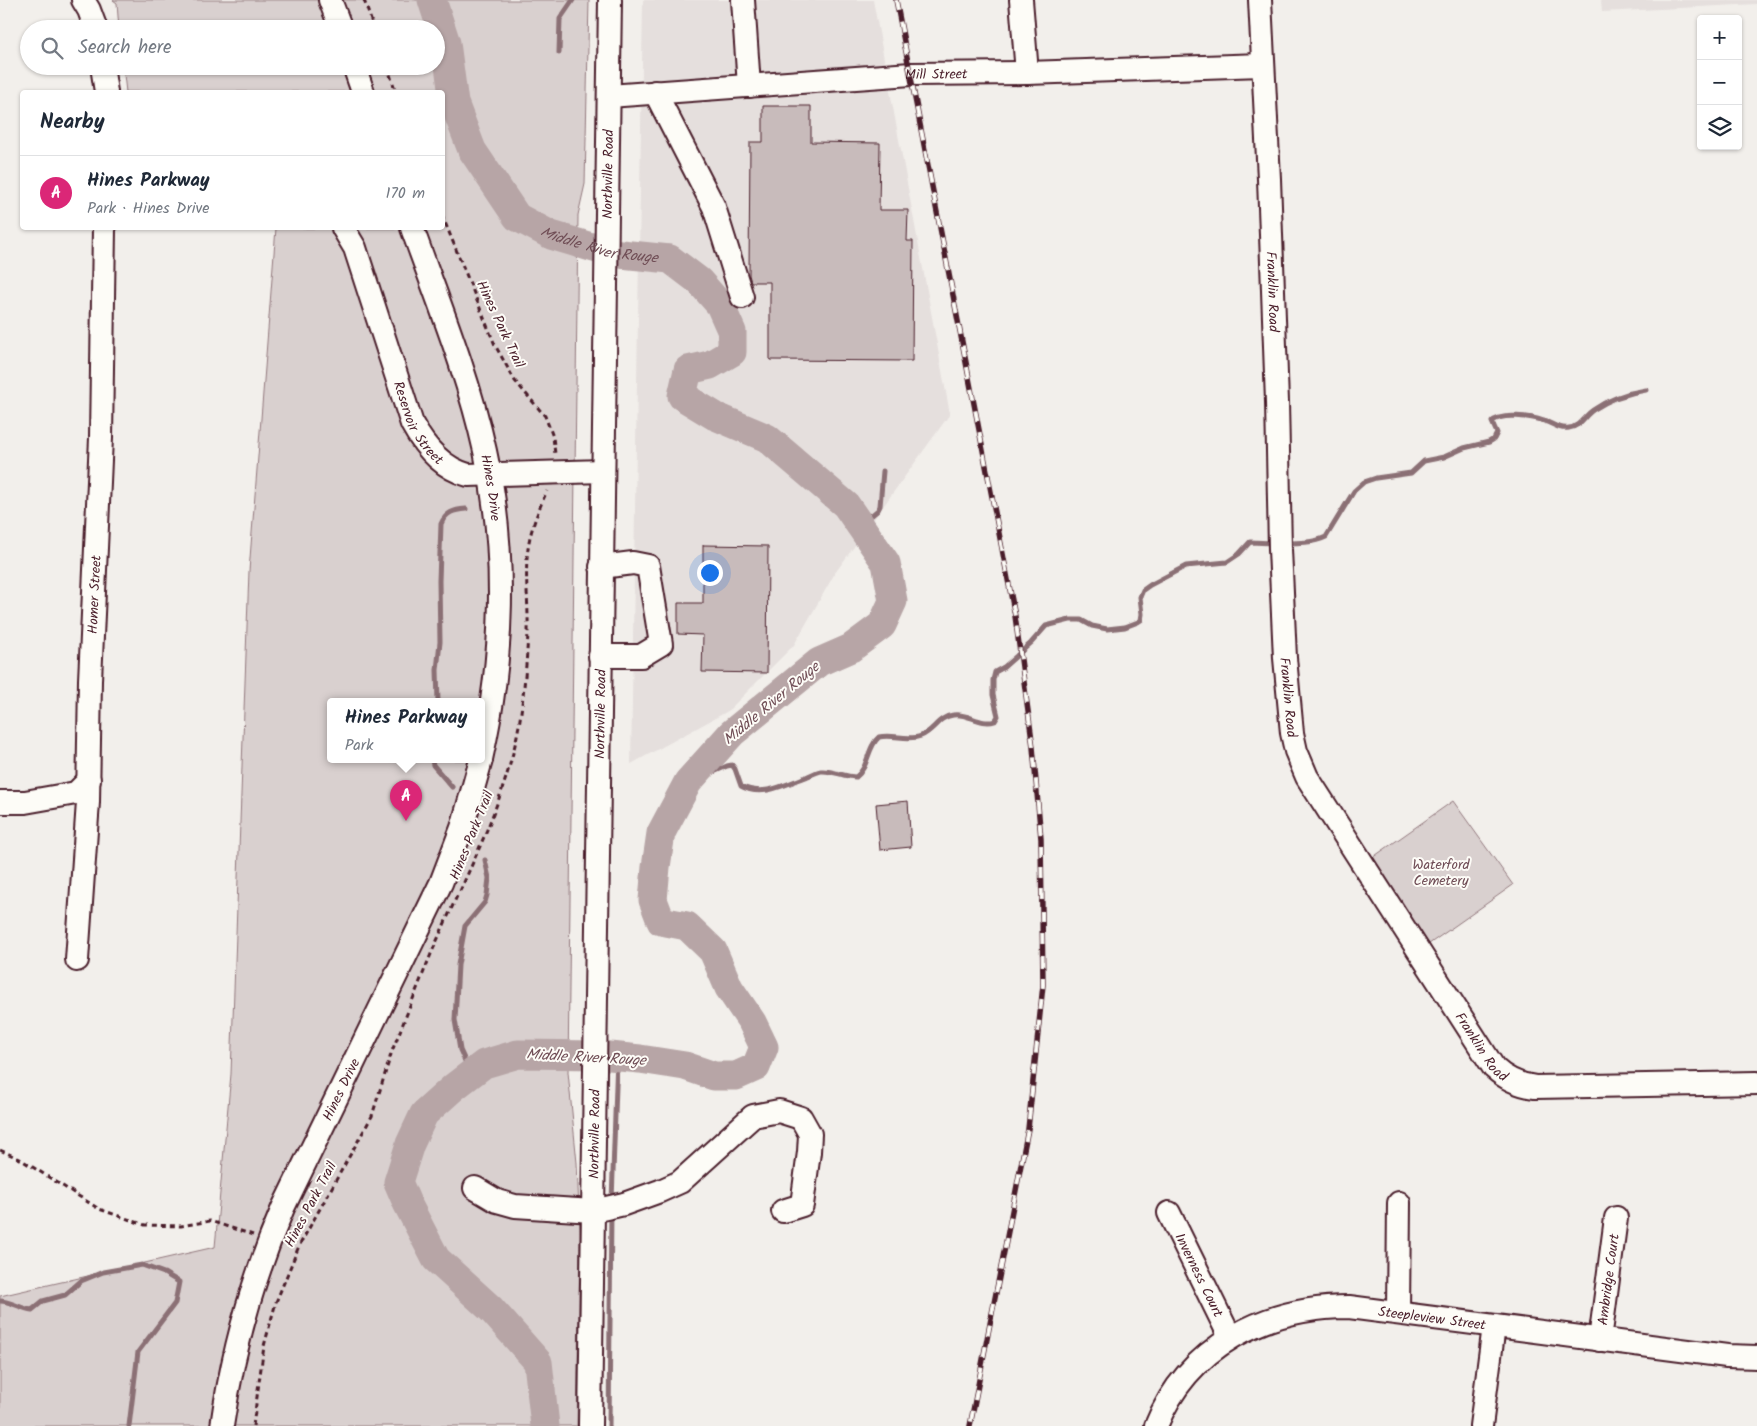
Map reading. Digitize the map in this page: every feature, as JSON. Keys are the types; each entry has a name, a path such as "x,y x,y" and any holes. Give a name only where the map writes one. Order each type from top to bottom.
{"street":[{"path":"83,0 93,20"},
{"path":"330,0 338,20"},
{"name":"Northville Road","path":"590,1426 610,0"},
{"path":"743,0 749,86"},
{"path":"1021,0 1027,73"},
{"name":"Franklin Road","path":"1260,0 1270,227 1280,541 1287,677 1292,733 1301,764 1325,805 1494,1068 1503,1076 1516,1083 1534,1087 1757,1083"},
{"name":"Mill Street","path":"609,96 910,74 1027,73 1262,65"},
{"path":"103,75 106,90"},
{"path":"357,75 362,90"},
{"path":"655,92 714,207 742,297"},
{"name":"Homer Street","path":"77,960 84,876 90,680 101,438 104,230"},
{"name":"Reservoir Street","path":"344,230 355,248 412,424 420,438 435,456 450,469 468,474 603,471"},
{"name":"Hines Drive","path":"413,230 459,361 479,426 495,508 498,548 499,626 492,703 485,739"},
{"path":"600,656 641,656 661,644 648,566 633,563 601,567"},
{"name":"Hines Drive","path":"222,1426 243,1317 270,1240 283,1208 440,883 462,828 480,763"},
{"path":"0,802 25,802 76,792 88,780"},
{"path":"475,1188 497,1200 515,1206 593,1211 624,1204 680,1182 753,1116 779,1111 801,1118 810,1134 802,1205 783,1211"},
{"path":"1398,1313 1399,1203"},
{"name":"Inverness Court","path":"1169,1213 1230,1337"},
{"name":"Ambridge Court","path":"1600,1340 1616,1218"},
{"name":"Steepleview Street","path":"1156,1426 1166,1406 1186,1376 1215,1348 1230,1337 1272,1318 1313,1308 1349,1306 1727,1356 1757,1357"},
{"path":"1481,1426 1494,1326"}],"path":[{"path":"364,0 371,20"},
{"path":"390,75 395,90"},
{"name":"Hines Park Trail","path":"253,1426 264,1346 276,1302 297,1250 372,1116 392,1051 428,963 492,818 509,765 522,706 528,633 530,538 554,472 556,458 553,437 545,416 515,381 495,345 445,222"},
{"path":"0,1150 20,1158 99,1209 144,1225 181,1226 210,1221 297,1250"}],"shaded area":[{"path":"643,0 873,0 950,414 835,573 794,645 728,711 631,764"},
{"path":"1601,0 1757,0 1757,4 1602,12"}],"green space":[{"path":"113,0 589,0 585,184 578,215 568,1072 577,1163 580,1234 577,1426 0,1426 0,1296 215,1247 231,1074 249,571 276,230 445,230 445,90 126,90 124,75 445,75 445,20 118,20 117,3"},
{"name":"Waterford Cemetery","path":"1453,801 1513,885 1429,944 1369,860"}],"building":[{"path":"763,106 811,106 811,142 880,143 879,210 908,210 907,241 913,241 912,361 770,360 770,282 751,282 749,275 750,142 763,142"},
{"path":"703,545 768,546 767,673 702,672 703,635 678,634 678,603 703,603"},
{"path":"908,801 911,847 880,850 876,804"}],"waterway":[{"name":"Middle River Rouge","path":"432,0 439,20"},
{"path":"559,53 560,19 573,0"},
{"name":"Middle River Rouge","path":"445,40 454,103 472,150 517,217 551,235 611,253 670,259 699,281 720,305 732,332 732,352 710,365 688,370 682,396 715,416 767,438 846,505 886,563 893,601 882,625 851,648 819,662 732,733 688,782 661,833 653,900 661,921 687,926 713,951 729,988 752,1022 764,1047 756,1067 736,1076 714,1076 685,1066 640,1059 600,1055 518,1054 484,1064 454,1087 424,1114 410,1144 398,1182 407,1203 436,1259 491,1309 538,1362 545,1426"},
{"path":"1284,543 1311,542 1326,537 1354,491 1364,482 1376,478 1411,473 1424,461 1444,457 1464,448 1489,442 1494,439 1497,433 1492,422 1496,419 1509,416 1525,417 1544,421 1562,428 1569,428 1576,426 1590,412 1605,403 1625,395 1646,390"},
{"path":"860,525 878,510 880,506 883,471"},
{"path":"438,698 441,524 451,512 466,509"},
{"path":"692,778 707,775 732,765 741,786 757,791 774,789 821,771 856,777 863,768 872,746 879,737 911,738 921,736 944,718 953,715 963,715 984,722 995,721 998,716 993,695 995,672 1004,667 1031,643 1046,626 1070,620 1081,620 1092,626 1107,629 1125,627 1141,620 1140,597 1143,590 1150,585 1186,566 1227,562 1239,554 1250,542 1273,543"},
{"path":"433,763 452,787"},
{"path":"471,1074 460,1050 455,1020 458,965 465,926 485,902 487,895 489,878 485,860"},
{"path":"612,1201 617,1057"},
{"path":"609,1426 611,1212"},
{"path":"0,1301 32,1310 43,1301 65,1295 81,1281 103,1272 142,1265 164,1273 179,1282 175,1303 138,1352 129,1426"}],"railway":[{"path":"896,0 1015,616 1033,747 1041,839 1043,985 1028,1129 970,1426"}],"place":[{"name":"Hines Parkway","path":"406,821"}]}
